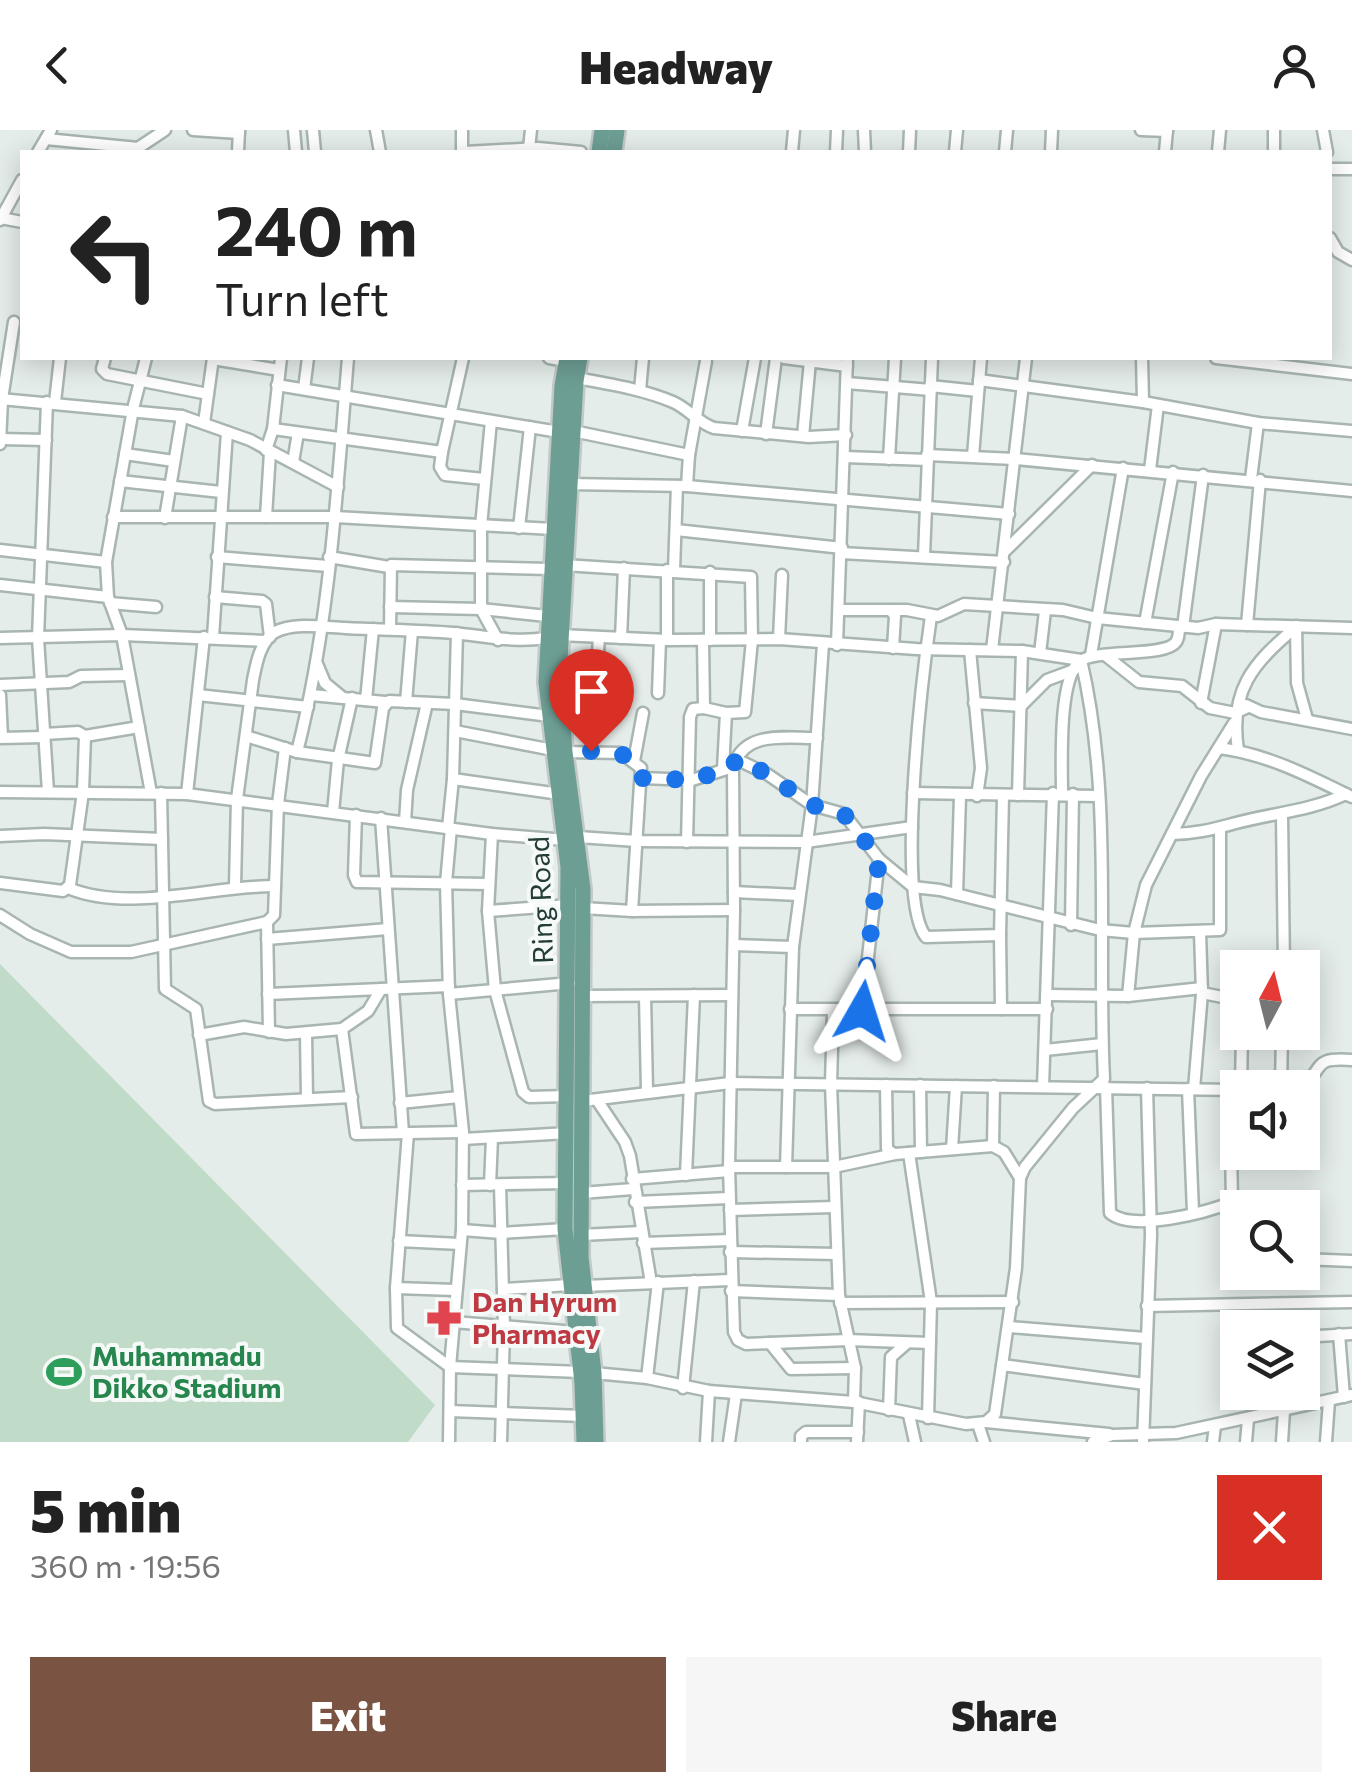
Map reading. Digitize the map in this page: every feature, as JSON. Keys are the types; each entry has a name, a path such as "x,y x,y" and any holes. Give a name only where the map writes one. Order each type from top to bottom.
{"main road":[{"name":"Ring Road","path":"565,360 569,484 548,616 561,710 560,794 572,838"},
{"name":"Ring Road","path":"566,360 576,378 553,529 557,567 549,716 559,751 572,838 582,996 581,1193 573,1232"},
{"name":"Ring Road","path":"576,906 570,982 582,1099 568,1133 567,1183 596,1442"},
{"name":"Ring Road","path":"577,1285 576,1332 588,1373 584,1442"}],"street":[{"path":"48,135 81,148 120,150 138,148 165,130"},
{"path":"193,130 239,132"},
{"path":"529,148 530,130"},
{"path":"1141,130 1168,130"},
{"path":"496,150 556,150"},
{"path":"0,220 20,184"},
{"path":"1332,242 1338,252 1352,260 1332,257"},
{"path":"14,322 1,399 0,441 46,440"},
{"path":"48,792 38,638 46,440 60,360"},
{"path":"104,360 102,369 107,374 208,394"},
{"path":"145,360 106,562 109,600 122,635 156,793 162,839 165,989 196,1008 209,1101 215,1104 352,1097"},
{"path":"204,424 213,360"},
{"path":"224,360 279,370"},
{"path":"266,517 268,451 281,360"},
{"path":"304,389 308,360"},
{"path":"0,914 30,934 71,952 131,952 267,922 274,917 278,804 291,750 310,701 322,626 348,360"},
{"path":"463,360 440,467 445,474 484,479"},
{"path":"640,390 643,360"},
{"path":"742,431 755,360"},
{"path":"766,434 776,360"},
{"path":"801,360 847,362 838,645"},
{"path":"889,459 895,360"},
{"path":"924,556 932,360"},
{"path":"972,456 981,360"},
{"path":"992,650 1026,360"},
{"path":"1142,360 1144,402"},
{"path":"1253,360 1290,362 1352,374"},
{"path":"658,693 682,486 706,361"},
{"path":"804,436 810,361"},
{"path":"576,378 640,390 689,410 702,424 766,434 846,435"},
{"path":"847,383 930,388 1024,384 1258,423 1352,431"},
{"path":"277,385 688,455"},
{"path":"1,399 182,416 250,440 338,488"},
{"path":"1150,470 1158,405"},
{"path":"164,518 182,416"},
{"path":"491,421 481,526 482,610 498,640"},
{"path":"1247,625 1258,423"},
{"path":"519,528 530,427"},
{"path":"272,429 442,452"},
{"path":"187,794 198,695 215,597 227,432"},
{"path":"293,462 298,432"},
{"path":"125,454 174,461"},
{"path":"845,457 972,456 1352,491"},
{"path":"676,530 842,550 1004,556 1092,465"},
{"path":"1071,925 1063,794 1065,700 1097,618 1123,468"},
{"path":"1145,623 1173,472"},
{"path":"974,703 1021,706 1046,680 1082,662 1105,654 1127,655 1170,647 1181,627 1204,475"},
{"path":"120,480 222,492"},
{"path":"569,484 682,486 1009,514"},
{"path":"113,517 335,517 553,529"},
{"path":"0,550 106,562"},
{"path":"217,557 389,567 624,568 751,576 748,707 746,712 726,713 693,709 686,842"},
{"path":"389,567 390,629"},
{"path":"621,638 624,568"},
{"path":"704,708 710,572"},
{"path":"779,639 782,574"},
{"path":"0,585 40,587 156,607"},
{"path":"215,597 266,604 268,639 257,662 237,800 235,886"},
{"path":"839,610 906,610 931,616 964,604 1064,610 1097,618 1181,627 1216,624 1352,628"},
{"path":"390,607 548,616"},
{"path":"1040,653 1045,611"},
{"path":"892,612 893,648"},
{"path":"931,616 913,793 913,887 920,927 926,937 1000,935"},
{"path":"1206,706 1216,624"},
{"path":"0,638 122,635 268,639 291,628 322,626 525,642 553,636 779,639 926,650 1022,651 1082,662"},
{"path":"1238,750 1234,718 1243,685 1270,649 1296,626"},
{"path":"1296,626 1296,683 1307,719"},
{"path":"366,700 373,629"},
{"path":"406,702 412,631"},
{"path":"449,1442 450,1367 462,1230 463,1136 449,990 446,883 457,634"},
{"path":"595,699 599,637"},
{"path":"786,1167 794,947 812,805 823,644"},
{"path":"970,650 981,768 977,796"},
{"path":"1018,794 1022,651"},
{"path":"1105,654 1139,682 1182,686 1206,706 1234,718"},
{"path":"982,1423 995,1414 1013,1302 1020,1178 1025,1167 1104,1078 1098,796 1092,718 1082,662"},
{"path":"316,663 325,682 347,698"},
{"path":"0,685 129,675"},
{"path":"0,695 1,738 78,732 85,736 139,727"},
{"path":"198,695 251,700 347,698 455,704 549,716"},
{"path":"332,812 347,698"},
{"path":"1206,706 1222,707 1237,699"},
{"path":"1237,699 1261,712 1352,729"},
{"path":"246,736 338,760 374,762 385,702"},
{"path":"405,822 407,790 427,703"},
{"path":"1128,996 1134,933 1146,885 1234,718 1248,707"},
{"path":"634,762 643,713"},
{"path":"726,713 734,892 730,1246 738,1340 746,1344 848,1340 930,1344"},
{"path":"455,731 559,751 621,754 641,768 632,911"},
{"path":"68,888 83,792 85,736"},
{"path":"642,778 689,780 731,765 760,738 817,738"},
{"path":"1219,748 1238,750 1296,769 1349,796"},
{"path":"731,765 767,774 812,805 844,814 879,859 913,887 957,894 1100,930 1220,930 1220,828"},
{"path":"453,778 560,794"},
{"path":"0,792 187,794 492,834 637,841 806,842 912,828"},
{"path":"913,793 1098,796"},
{"path":"1043,1087 1049,917 1063,794"},
{"path":"957,894 960,796"},
{"path":"1001,1009 1003,796"},
{"path":"1172,834 1207,833 1349,796"},
{"path":"1282,814 1284,950"},
{"path":"356,815 357,882 489,884"},
{"path":"381,818 388,929 386,989 406,1132 397,1328 450,1367 647,1378 683,1388 857,1402 928,1418 1112,1438 1176,1438 1284,1410 1282,1442"},
{"path":"492,834 488,912 495,990 523,1092 529,1097 582,1099 730,1084 1220,1089"},
{"path":"0,836 162,839"},
{"path":"862,1011 879,859"},
{"path":"0,883 68,888 89,897 164,897 235,886 275,886"},
{"path":"734,892 798,895"},
{"path":"488,912 576,906 632,911 734,910"},
{"path":"267,922 269,1032"},
{"path":"267,939 388,929"},
{"path":"1193,1212 1191,1089 1202,990 1200,932"},
{"path":"734,945 794,947"},
{"path":"268,994 495,990 570,982"},
{"path":"200,1035 244,1028 306,1033 342,1029 368,1011 386,989"},
{"path":"1048,995 1100,997 1202,990 1220,995"},
{"path":"582,996 732,995"},
{"path":"644,996 647,1091"},
{"path":"686,1175 694,996"},
{"path":"790,1009 1047,1008"},
{"path":"801,1442 800,1436 806,1432 857,1437 855,1368 840,1299 837,1254 830,1084 833,1010"},
{"path":"342,1029 356,1134 406,1132 492,1138 568,1133"},
{"path":"306,1033 307,1099"},
{"path":"1045,1050 1102,1044"},
{"path":"1314,1070 1331,1058 1352,1060"},
{"path":"886,1085 887,1149 894,1154"},
{"path":"920,1085 915,1152 931,1302 928,1418"},
{"path":"952,1149 956,1086"},
{"path":"993,1146 994,1086"},
{"path":"1100,1087 1110,1213 1116,1218 1151,1222 1228,1204 1234,1198 1235,1170"},
{"path":"1143,1438 1151,1222 1147,1088"},
{"path":"400,1102 459,1097"},
{"path":"582,1099 625,1142 654,1283 647,1378"},
{"path":"492,1138 503,1290 501,1442"},
{"path":"581,1193 729,1169 834,1167 894,1154 993,1146 1004,1152 1020,1178"},
{"path":"462,1185 567,1183"},
{"path":"636,1202 835,1208"},
{"path":"462,1230 573,1232 837,1254"},
{"path":"399,1240 460,1244"},
{"path":"1320,1259 1352,1260"},
{"path":"503,1290 694,1281 840,1299 1013,1302"},
{"path":"683,1388 694,1281"},
{"path":"396,1288 455,1290"},
{"path":"1148,1306 1352,1302"},
{"path":"454,1322 576,1332"},
{"path":"1009,1327 1146,1338"},
{"path":"1320,1403 1348,1396 1339,1334"},
{"path":"1320,1336 1352,1334"},
{"path":"872,1341 891,1357"},
{"path":"889,1410 891,1357 908,1342"},
{"path":"770,1343 791,1369 855,1368"},
{"path":"1002,1365 1144,1384"},
{"path":"706,1442 708,1391"},
{"path":"730,1442 736,1394"},
{"path":"1326,1442 1329,1401"},
{"path":"450,1411 583,1416"},
{"path":"909,1415 916,1442"},
{"path":"1246,1442 1248,1419"},
{"path":"982,1423 984,1442"},
{"path":"1213,1442 1215,1426"},
{"path":"1093,1442 1112,1438"}],"green space":[{"path":"0,964 435,1405 408,1442 0,1442"}],"place":[{"name":"Dan Hyrum Pharmacy","path":"444,1318"},
{"name":"Muhammadu Dikko Stadium","path":"64,1372"}],"route":[{"path":"591,751 630,757 641,768 642,778 692,780 733,767 736,758 812,805 849,818 879,859 862,1011"}]}
